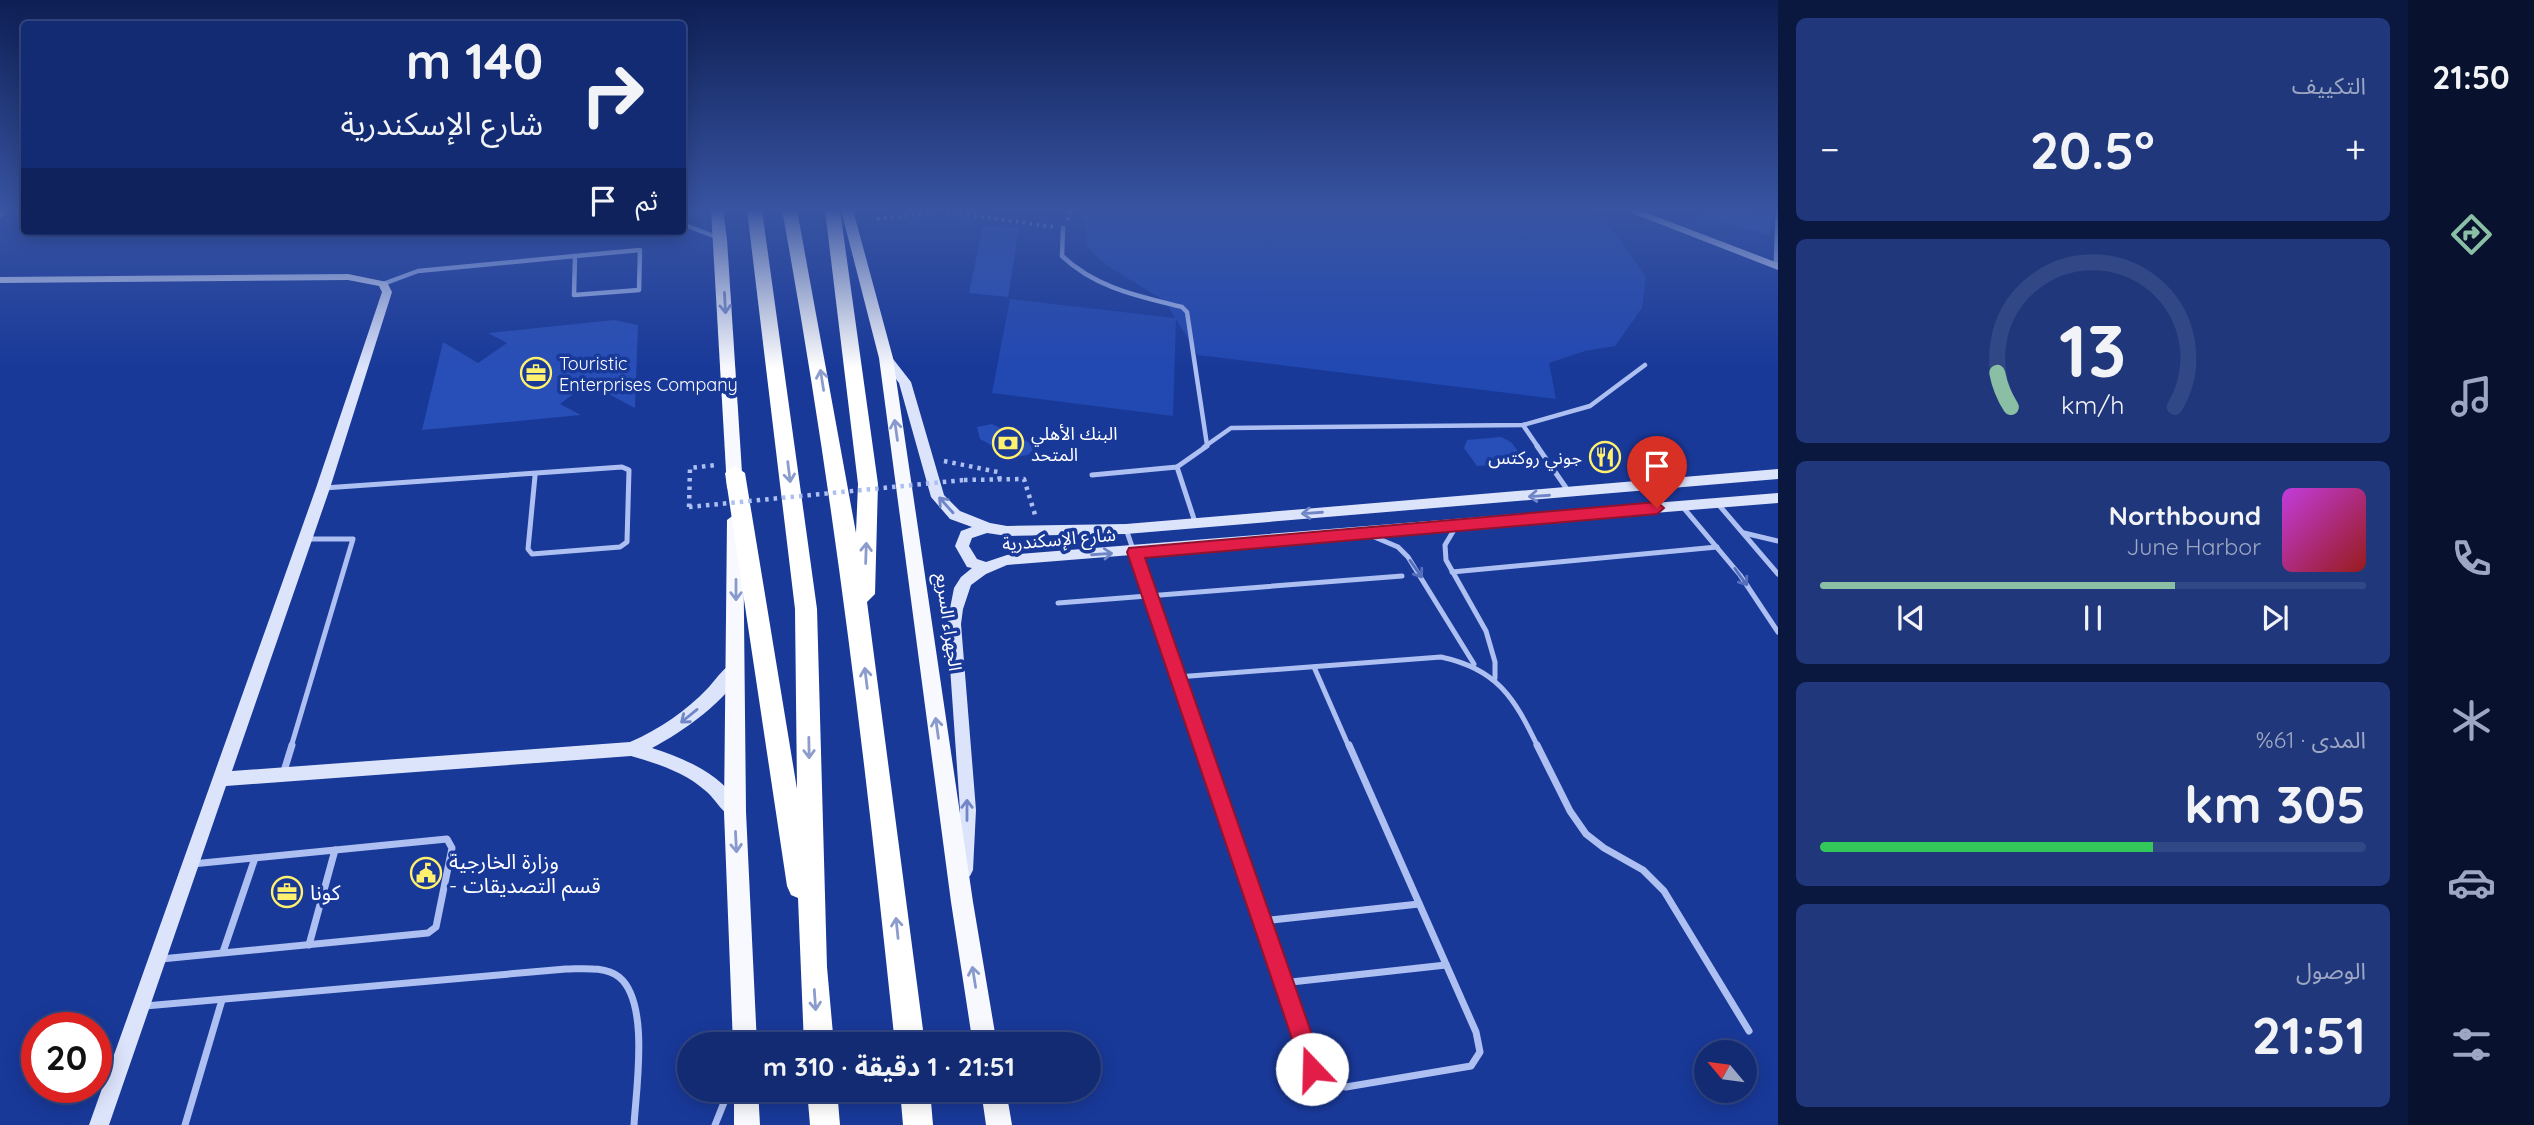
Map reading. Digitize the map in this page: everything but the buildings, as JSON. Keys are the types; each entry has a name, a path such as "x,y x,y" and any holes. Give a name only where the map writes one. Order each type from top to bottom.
{"highway":[{"path":"761,262 806,609 813,967 818,1032"},
{"path":"800,262 814,330 862,645 908,1032"},
{"path":"839,262 868,484 862,645"},
{"path":"735,468 813,967"},
{"path":"823,1102 825,1125"},
{"path":"916,1102 918,1125"}],"main road":[{"path":"722,262 735,468 735,812 744,1032"},
{"name":"الجهراء السريع","path":"861,262 886,358 962,902 983,1032"},
{"path":"746,1102 747,1125"},
{"path":"995,1102 999,1125"}],"street":[{"path":"0,279 11,282 348,276 383,284 387,292 323,488 99,1125"},
{"name":"شارع الإسكندرية","path":"886,358 905,382 938,497 955,515 988,528 1126,529 1570,494 1778,474"},
{"path":"1699,482 1718,504"},
{"path":"1663,485 1682,506"},
{"name":"شارع الإسكندرية","path":"962,902 968,810 954,624 956,593 971,576 986,567 1007,560 1135,552 1778,498"},
{"path":"986,567 972,563 962,547 967,535 988,528"},
{"path":"220,779 631,749 652,741 692,714 736,668"},
{"path":"631,749 674,761 694,770 724,795 735,812"}],"lane":[{"path":"383,284 418,271 507,262"},
{"path":"575,262 574,295 639,290 640,262"},
{"path":"1068,262 1093,281 1182,307 1187,313 1207,445"},
{"path":"1092,475 1177,467 1231,428 1523,425 1590,405 1645,365"},
{"path":"1523,425 1570,494"},
{"path":"323,488 535,476 622,467 629,470 627,542 620,547 531,554 528,549 535,476"},
{"path":"1177,467 1195,522"},
{"path":"1718,504 1778,574"},
{"path":"1682,506 1717,547 1778,632"},
{"path":"1457,524 1445,545 1446,559 1490,640 1495,659 1494,678"},
{"path":"1126,529 1312,1069 1328,1083 1346,1087 1463,1068 1477,1060 1480,1042 1314,667"},
{"path":"1362,532 1391,544 1408,557 1474,664"},
{"path":"1742,532 1778,541"},
{"path":"283,774 354,539 305,539"},
{"path":"1452,572 1717,547"},
{"path":"1058,603 1402,576"},
{"path":"1177,677 1441,657 1474,664 1494,678 1508,695 1586,833 1610,853 1637,865 1660,885 1749,1031"},
{"path":"158,959 428,933 436,927 452,848 447,839 191,864"},
{"path":"309,945 335,850"},
{"path":"223,953 255,858"},
{"path":"1262,921 1419,905"},
{"path":"1282,983 1446,965"},
{"path":"141,1006 566,970 607,971 622,978 635,1004 634,1125"},
{"path":"185,1125 222,1000"},
{"path":"715,1125 724,1102"}],"path":[{"path":"926,457 998,472 1000,480"},
{"path":"735,468 690,468 688,508 964,480 1024,480 1040,530"}],"shaded area":[{"path":"1103,262 1636,262 1646,277 1642,308 1615,346 1585,351 1549,363 1556,399 1198,355 1176,319 1173,416 992,393 1010,299 1175,318 1165,301"}],"place":[{"name":"Touristic Enterprises Company","path":"536,373"},
{"name":"البنك الأهلي المتحد","path":"1008,443"},
{"name":"جوني روكتس","path":"1605,457"},
{"name":"وزارة الخارجية - قسم التصديقات","path":"426,873"},
{"name":"كونا","path":"287,892"}],"route":[{"path":"1312,1069 1135,552 1657,508"}]}
